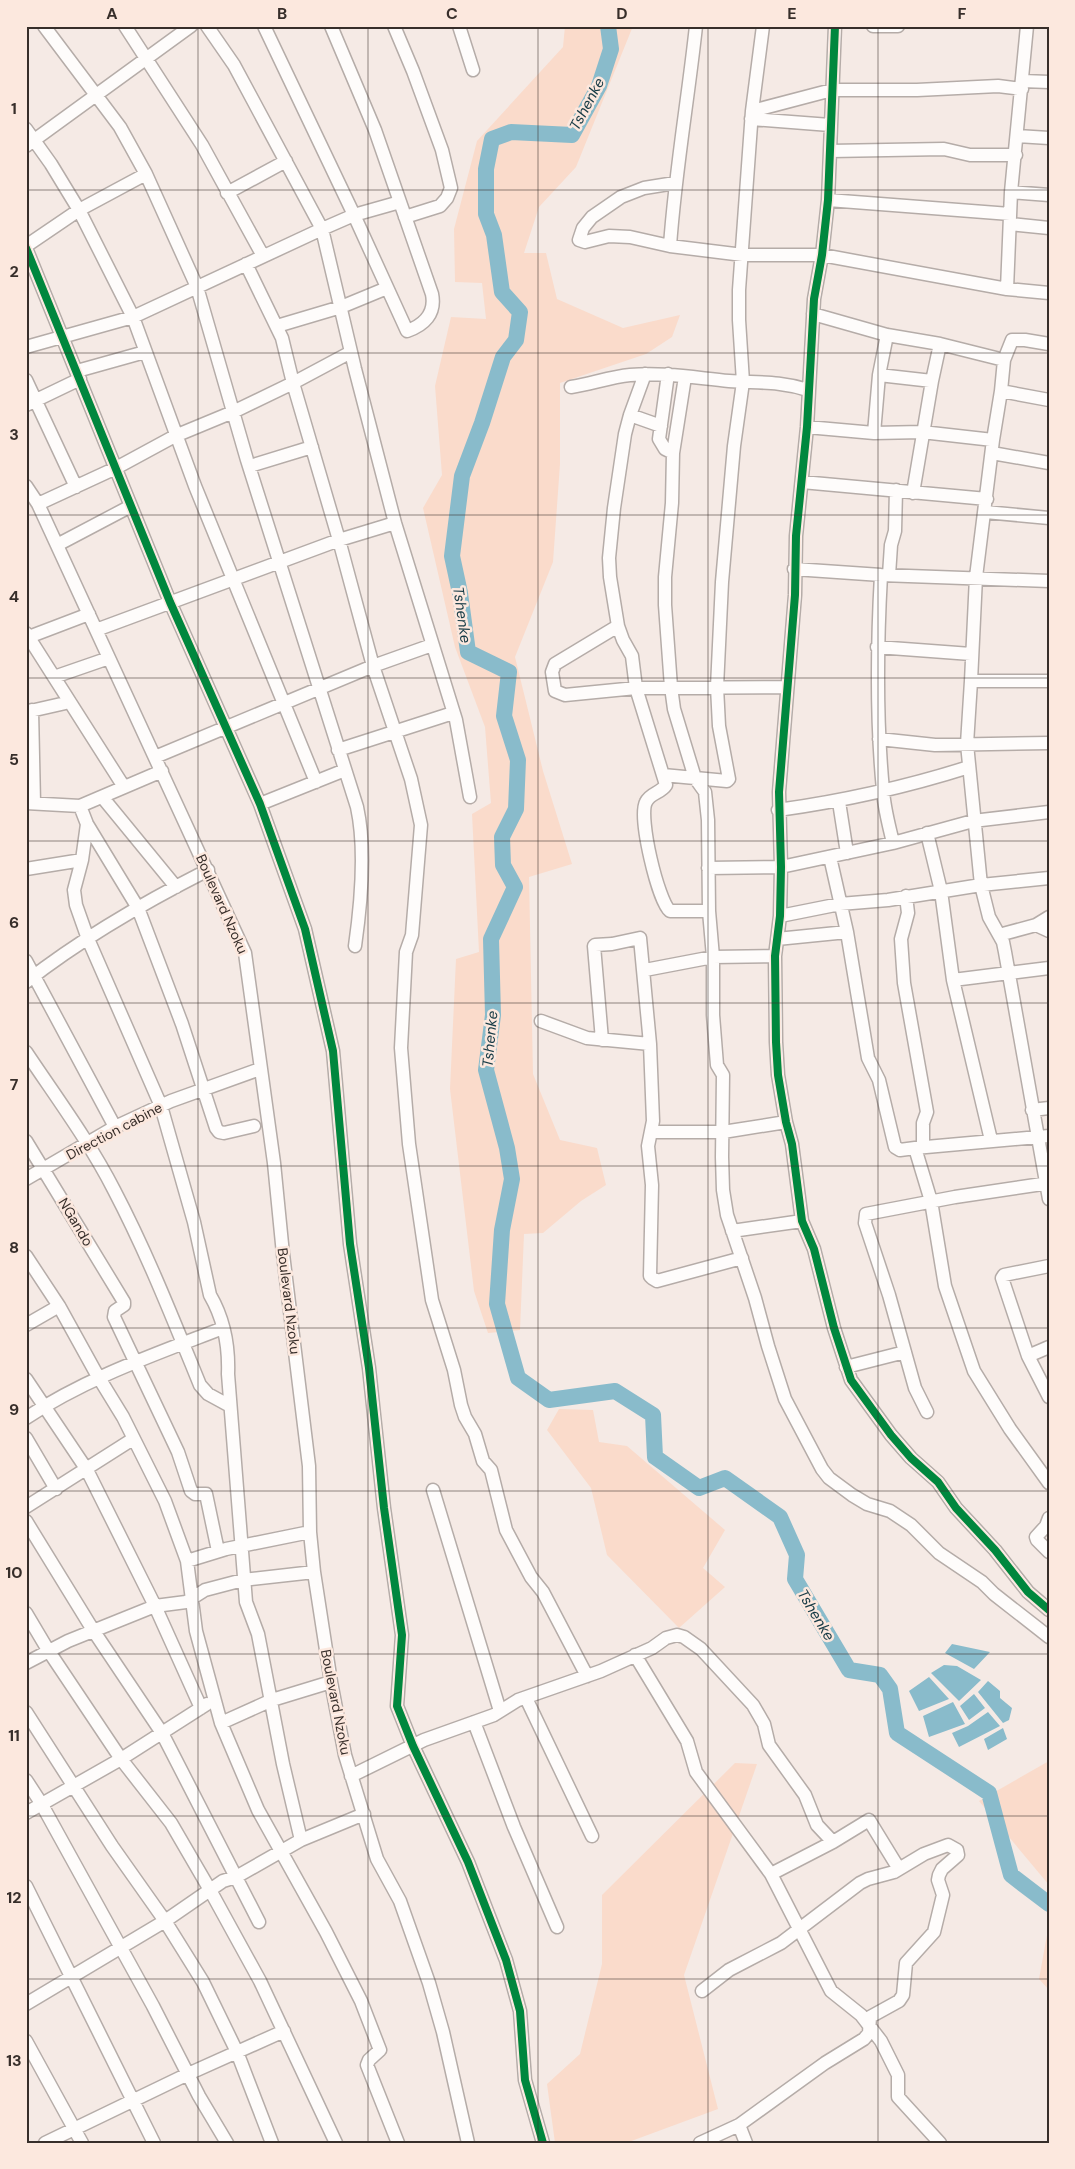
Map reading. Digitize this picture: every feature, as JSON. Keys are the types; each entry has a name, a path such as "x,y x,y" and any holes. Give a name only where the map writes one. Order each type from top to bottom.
{"street":[{"path":"44,26 120,127 146,174 197,287 233,412 357,807 361,836 360,914 355,946"},
{"path":"125,26 202,145 263,256"},
{"path":"30,143 191,26"},
{"path":"208,26 234,65 322,229 395,523 459,731 470,798"},
{"path":"264,26 407,331 423,324 433,307 433,298 375,130 331,26"},
{"path":"394,26 414,71 442,150 451,188 447,198 440,206 405,216"},
{"path":"459,26 473,70"},
{"path":"670,246 675,183 688,103 696,26"},
{"path":"663,775 727,781 729,779 719,726 717,687 722,582 734,446 743,382 739,320 751,115 763,26"},
{"path":"835,26 828,200 822,254 815,283 807,427 794,569 795,595 778,810 781,867 780,916 775,956 778,1075 786,1122 792,1144 802,1221 816,1254 846,1367 859,1393 891,1435 911,1458 938,1482 956,1508 995,1550 1028,1592 1049,1610"},
{"path":"873,26 898,26"},
{"path":"1007,289 1011,192 1023,85 1027,26"},
{"path":"751,115 832,90 916,90 1049,82"},
{"path":"751,115 830,125"},
{"path":"26,129 30,143 52,164 79,210 133,317 175,436 316,782"},
{"path":"1017,136 1049,138"},
{"path":"830,151 944,149 970,155 1016,155"},
{"path":"228,193 286,161"},
{"path":"146,174 79,210 26,247 170,602 260,804 305,929 333,1051 350,1244 369,1368 384,1508 402,1635 397,1706 413,1746 468,1862 506,1960 520,2012 525,2080 543,2143"},
{"path":"675,183 644,188 621,197 592,216 583,228 579,240 584,242 610,236 630,237 670,246 743,255 822,254 1007,289 1049,293"},
{"path":"1011,192 1049,195"},
{"path":"828,200 1010,219 1049,228"},
{"path":"26,347 133,317 354,215 400,202"},
{"path":"246,264 282,338 293,383 340,540 373,666 411,779 422,825 412,935 406,952 401,1048 409,1144 431,1295 454,1370 461,1405 465,1417 475,1434 484,1461 491,1470 506,1530 531,1577 543,1592 587,1676"},
{"path":"277,326 341,307 387,288"},
{"path":"813,314 886,335 940,344 1004,360"},
{"path":"874,434 879,375 886,335"},
{"path":"1049,344 1013,339 1004,360 976,577 967,744 980,885 989,917 1004,945 1032,1110 1043,1136 1049,1199"},
{"path":"913,493 922,432 940,344"},
{"path":"31,402 78,375 146,352"},
{"path":"38,504 116,468 175,436 233,412 293,383 351,352"},
{"path":"645,374 630,415 617,483 609,558 612,597 622,640 632,656 636,688 666,785 648,798 643,813 644,831 664,903 668,910 674,912 709,911"},
{"path":"571,387 592,384 615,377 668,374 743,382 787,383 808,390"},
{"path":"668,374 659,432 660,445 673,453"},
{"path":"879,375 932,381"},
{"path":"685,377 673,453 672,503 665,577 671,687 679,730 695,778 705,792 708,820 709,911 713,956 713,1015 716,1058 723,1075 723,1190 732,1231 785,1399 795,1421 829,1478 867,1504 890,1511 910,1525 939,1553 982,1582 994,1594 1049,1637"},
{"path":"26,380 31,402 76,487"},
{"path":"1001,391 1049,400"},
{"path":"630,415 661,426"},
{"path":"807,427 874,434 922,432 993,440"},
{"path":"250,466 312,447"},
{"path":"992,453 1049,463"},
{"path":"802,482 896,490 1049,518"},
{"name":"Boulevard Nzoku","path":"26,486 38,504 245,953 274,1163 282,1254 309,1466 310,1532 314,1572 331,1682 345,1754 377,1859 400,1901 429,1983 443,2032 468,2143"},
{"path":"893,843 883,792 879,739 877,647 885,575 895,532 896,490"},
{"path":"57,545 131,506"},
{"path":"96,630 340,540 395,523"},
{"path":"794,569 885,575 1049,580"},
{"path":"89,614 27,636 124,787"},
{"path":"618,626 555,664 552,668 555,691 565,695 636,688 787,687"},
{"path":"155,757 373,666 432,645"},
{"path":"877,647 971,654"},
{"path":"54,677 108,658"},
{"path":"971,681 1049,681"},
{"path":"70,702 29,711 30,803 80,806 103,798 162,771"},
{"path":"338,750 453,713"},
{"path":"879,739 920,745 1049,742"},
{"path":"778,810 839,802 883,792 969,767"},
{"path":"260,804 345,770"},
{"path":"103,798 176,887"},
{"path":"839,802 847,853"},
{"path":"80,806 87,824 138,908 182,1024 219,1132 224,1133 254,1126"},
{"path":"708,868 781,867 893,843 974,821 1049,812"},
{"path":"87,824 74,897 88,940 161,1106 194,1222 210,1295 215,1304 228,1348 230,1406 246,1602 258,1634 272,1700 282,1764 302,1840"},
{"path":"927,833 941,892 954,980 991,1140"},
{"path":"830,857 847,932 868,1058 878,1080 895,1147 900,1150 1043,1136"},
{"path":"26,870 82,860"},
{"path":"30,979 138,908 208,870"},
{"path":"780,916 840,904 888,900 980,885 1049,878"},
{"path":"906,896 908,913 902,934 901,949 904,982 927,1112 919,1147 931,1201 945,1286 974,1371 999,1412 1049,1483"},
{"path":"999,935 1036,925 1049,917"},
{"path":"1036,925 1049,931"},
{"path":"777,939 847,932"},
{"path":"602,1040 594,946 595,944 612,944 640,938 645,970 650,1044 652,1132 648,1146 652,1178 652,1278 657,1281 742,1258"},
{"path":"645,970 713,956 775,956"},
{"path":"26,961 30,979 115,1127"},
{"path":"954,980 1049,968"},
{"path":"541,1020 575,1034 602,1040 650,1044"},
{"path":"26,1052 88,1144 114,1190 155,1276 202,1389 230,1406"},
{"name":"Direction cabine","path":"26,1179 115,1127 182,1096 260,1069"},
{"path":"1032,1110 1049,1108"},
{"path":"652,1132 722,1132 786,1122"},
{"name":"NGando","path":"26,1141 124,1303 115,1310 114,1317 136,1363"},
{"path":"927,1412 915,1388 889,1295 865,1222 865,1216 870,1212 931,1201 1048,1184"},
{"path":"732,1231 802,1221"},
{"path":"26,1256 59,1306 123,1417 165,1501 187,1561 190,1599 196,1631 220,1723 252,1798 326,1932 369,2021 380,2050 369,2060 367,2065 398,2143"},
{"path":"1049,1266 1002,1278 1028,1356 1049,1397"},
{"path":"26,1325 59,1306"},
{"path":"26,1418 44,1406 99,1378 223,1328"},
{"path":"1028,1356 1049,1347"},
{"path":"846,1367 905,1352"},
{"path":"136,1363 178,1452 191,1491 195,1494 206,1494 218,1551"},
{"path":"26,1379 87,1470 155,1606 201,1708"},
{"path":"26,1438 56,1489"},
{"path":"26,1507 133,1439"},
{"path":"433,1490 500,1711"},
{"path":"1049,1518 1046,1526 1036,1537 1049,1552"},
{"path":"26,1521 93,1630 162,1733 259,1922"},
{"path":"187,1561 218,1551 310,1532"},
{"path":"26,1663 48,1650 93,1630 155,1606 181,1603 205,1590 243,1580 314,1572"},
{"path":"26,1613 48,1650 121,1759 171,1823 252,1965 336,2143"},
{"path":"351,1776 413,1746 500,1711 510,1704 587,1676 652,1648 666,1638 678,1635 684,1636 701,1649 753,1705 764,1724 769,1745 804,1795 817,1825 833,1842"},
{"path":"635,1655 687,1741 696,1772 771,1874 831,1991 861,2015 881,2041 898,2076 898,2097 940,2143"},
{"path":"220,1723 272,1700 331,1682"},
{"path":"526,1698 592,1836"},
{"path":"26,1813 121,1759 213,1700"},
{"path":"26,1712 112,1846 165,1921 206,1989 237,2052 272,2143"},
{"path":"474,1722 514,1826 557,1927"},
{"path":"26,1780 41,1803 227,2143"},
{"path":"26,2004 165,1921 223,1881 236,1877 302,1840 364,1814"},
{"path":"771,1874 833,1842 869,1820 899,1869"},
{"path":"700,2143 739,2125 869,2033 870,2017 898,2000 903,1994 906,1962 934,1932 943,1896 938,1880 939,1875 958,1855 958,1852 948,1845 924,1854 899,1869 860,1883 772,1949 717,1978 702,1991"},
{"path":"26,1886 154,2143"},
{"path":"45,2143 188,2074 284,2031"},
{"path":"26,2041 82,2143"},
{"path":"739,2125 746,2143"}],"shaded area":[{"path":"565,26 633,26 576,167 539,207 524,253 546,253 557,299 623,328 680,315 672,337 646,354 560,383 560,464 553,562 515,657 543,771 572,864 529,877 533,1074 560,1140 597,1148 606,1185 581,1201 543,1233 524,1234 520,1330 488,1333 474,1291 450,1089 456,959 479,952 472,814 491,803 485,727 455,647 423,508 442,475 435,386 451,317 486,319 482,283 455,282 454,229 477,141 563,47"},
{"path":"559,1409 593,1410 599,1442 627,1446 725,1530 703,1568 725,1587 679,1628 607,1555 591,1488 547,1430"},
{"path":"1049,1761 1049,1885 979,1801"},
{"path":"735,1763 757,1764 684,1975 718,2109 626,2143 555,2143 547,2084 580,2054 602,1964 602,1895"},
{"path":"1049,1924 1049,1990 1039,1979"}],"water":[{"path":"952,1644 990,1652 974,1669 945,1653"},
{"path":"944,1665 957,1666 981,1680 959,1701 931,1673"},
{"path":"929,1677 949,1699 919,1711 909,1691"},
{"path":"988,1681 1000,1691 1000,1698 1012,1708 1009,1720 1003,1723 978,1692"},
{"path":"974,1694 985,1708 969,1720 960,1706"},
{"path":"953,1702 965,1724 929,1737 923,1716"},
{"path":"988,1712 1000,1726 959,1747 952,1733 968,1726"},
{"path":"1003,1728 1007,1739 988,1750 984,1739"}],"waterway":[{"name":"Tshenke","path":"608,26 611,49 599,86 572,135 511,132 492,139 486,169 486,214 494,235 502,292 520,312 516,340 503,357 482,423 462,476 452,556 460,593 468,652 509,672 504,716 518,760 516,809 502,837 503,865 515,887 491,939 493,1015 486,1070 507,1148 512,1179 502,1230 497,1304 518,1378 549,1400 615,1391 653,1415 655,1457 699,1488 725,1478 780,1517 797,1555 795,1579 849,1670 880,1675 890,1689 897,1733 989,1793 1011,1875 1049,1904"}],"cycle path":[{"path":"835,26 828,200 822,255 814,299 807,427 796,536 795,595 779,792 780,916 775,956 778,1075 786,1122 792,1144 802,1221 814,1249 834,1328 851,1380 891,1435 911,1458 938,1482 956,1508 995,1550 1028,1592 1049,1610"},
{"path":"26,248 170,602 260,804 305,929 333,1051 350,1244 369,1368 384,1508 402,1635 397,1706 413,1746 468,1862 506,1960 520,2011 525,2080 543,2143"}]}
